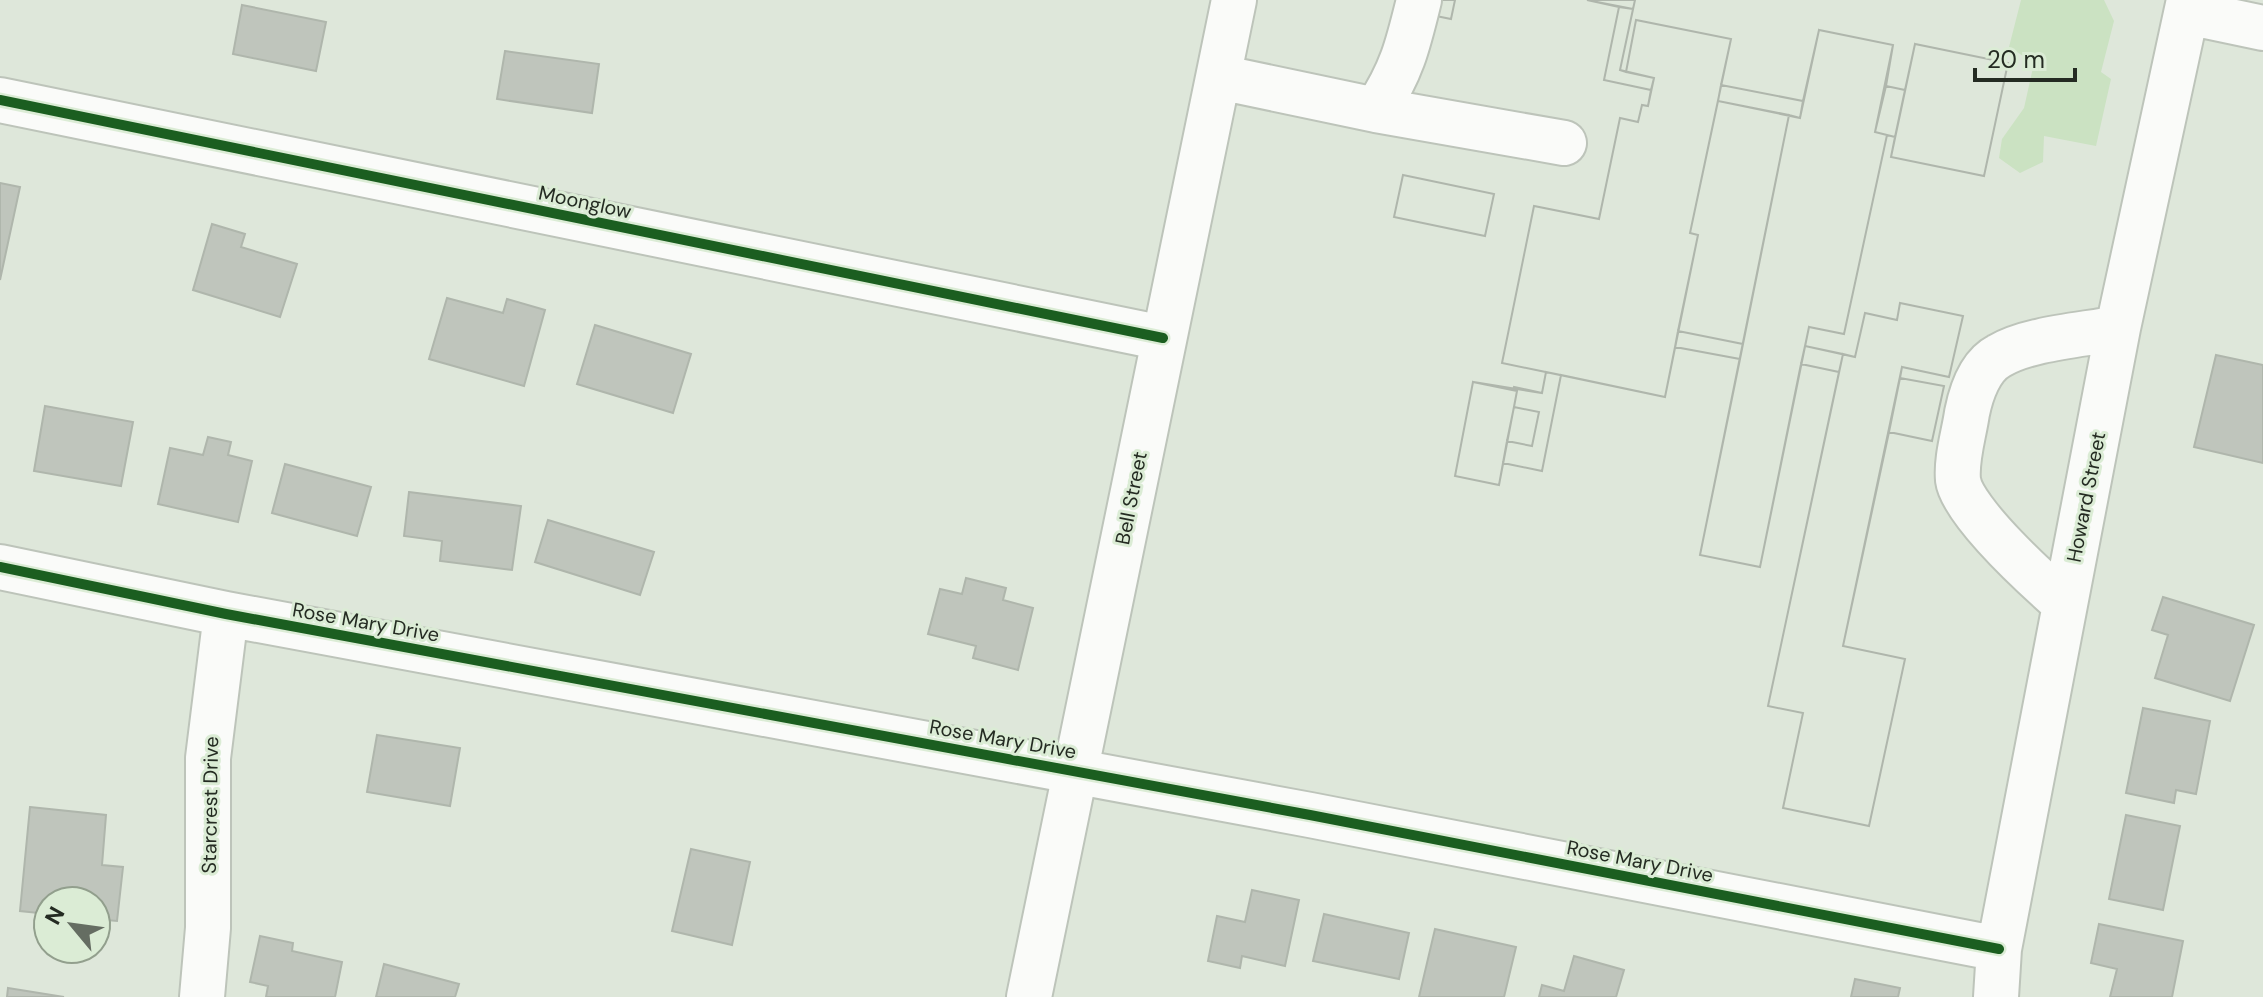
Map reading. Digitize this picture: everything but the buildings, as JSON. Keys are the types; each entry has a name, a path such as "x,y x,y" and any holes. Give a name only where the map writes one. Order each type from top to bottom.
{"street":[{"name":"Bell Street","path":"1029,997 1234,0"},
{"path":"1376,110 1395,82 1419,0"},
{"path":"2188,6 2263,28"},
{"name":"Howard Street","path":"1996,997 1999,949 2118,328 2188,6"},
{"path":"1219,77 1376,110 1564,143"},
{"name":"Moonglow","path":"0,100 1163,338"},
{"path":"2065,604 2002,546 1958,483 1969,405 1983,370 1999,356 2027,346 2118,328"},
{"name":"Rose Mary Drive","path":"0,567 226,614 1075,771 1999,949"},
{"name":"Starcrest Drive","path":"202,997 208,928 208,758 226,614"}],"green space":[{"path":"2021,0 2104,0 2114,21 2101,72 2111,79 2096,146 2044,136 2043,162 2020,173 1999,158 2002,139 2024,108 2034,63 2009,47"}],"cycle path":[{"path":"0,100 1163,338"},
{"path":"0,567 226,614 1310,815 1999,949"}]}
